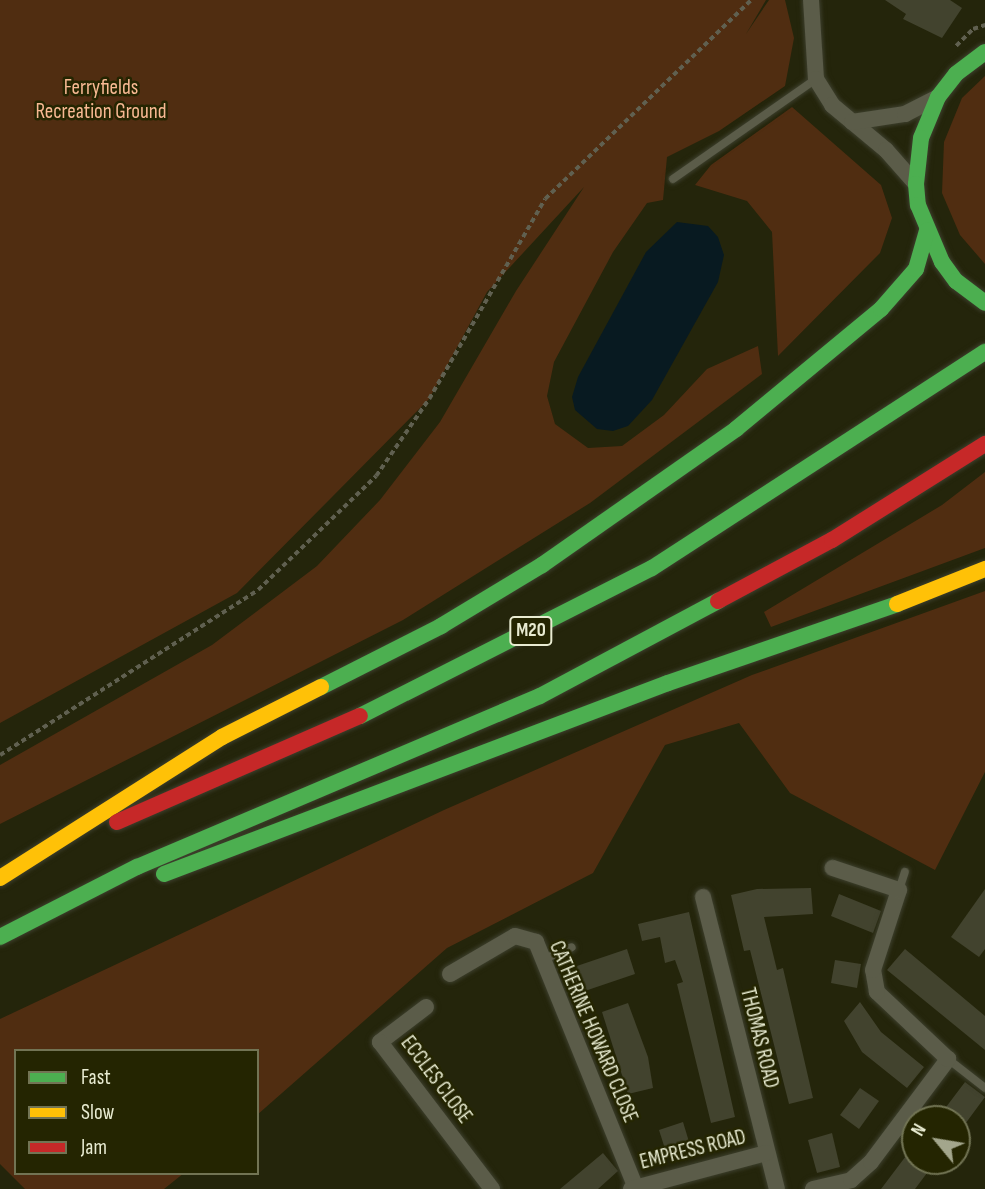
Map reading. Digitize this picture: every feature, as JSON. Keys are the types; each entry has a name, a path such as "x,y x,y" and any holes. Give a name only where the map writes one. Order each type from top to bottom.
{"main road":[{"path":"979,300 942,262 927,231 915,184 921,138 938,97 956,74 985,52"},
{"name":"M20","path":"0,878 47,852 222,737 441,626 531,572 736,429 881,309 916,270 927,231"},
{"name":"M20","path":"47,852 333,729 652,568 777,491 985,352"},
{"path":"0,937 137,867 540,696 832,540 985,444"},
{"path":"36,919 985,569"}],"street":[{"path":"811,0 816,79 832,105 886,149 915,184"},
{"path":"852,122 905,114 938,97"},
{"path":"813,1189 851,1180 871,1162 948,1059 877,992 873,970 899,890 833,868"},
{"name":"THOMAS ROAD","path":"703,897 777,1189"},
{"name":"CATHERINE HOWARD CLOSE","path":"450,974 515,936 536,943 633,1187"},
{"name":"ECCLES CLOSE","path":"426,1007 380,1042 492,1189"},
{"name":"EMPRESS ROAD","path":"633,1187 766,1153"}],"lane":[{"path":"673,178 816,79"},
{"path":"899,890 905,872"},
{"path":"544,959 572,947"},
{"path":"948,1059 985,1088"}],"path":[{"path":"0,755 258,590 376,476 429,399 545,199 751,0"},
{"path":"947,55 973,29 985,25"}],"green space":[{"name":"Ferryfields Recreation Ground","path":"0,0 766,0 746,34 769,0 785,0 794,38 785,86 719,131 667,157 663,200 647,203 613,252 554,362 547,396 555,424 588,448 622,446 664,415 707,369 758,346 762,374 590,503 403,620 0,824 0,765 212,645 317,566 380,500 440,422 516,291 584,187 487,292 429,399 237,593 0,723"},
{"path":"985,76 985,264 960,235 942,193 944,142 962,98"},
{"path":"792,107 881,185 892,218 880,253 778,356 772,232 747,201 695,185 711,165"},
{"path":"985,472 985,548 771,627 764,612 942,505"},
{"path":"985,591 985,772 935,870 790,793 739,723 665,745 593,873 447,948 259,1113 259,1049 14,1049 14,1175 182,1175 164,1189 25,1189 0,1164 0,1019 444,810 752,675"}],"water":[{"path":"677,222 708,226 718,237 724,255 718,282 652,400 628,426 613,431 597,429 575,410 572,397 578,377 646,252"}],"building":[{"path":"885,0 950,0 962,8 942,38 903,19 906,14"},
{"path":"811,888 813,914 764,917 777,970 783,968 813,1098 789,1104 750,950 744,951 731,895 757,889"},
{"path":"985,889 985,949 979,957 951,937"},
{"path":"839,894 881,911 873,933 831,916"},
{"path":"689,912 735,1117 711,1123 677,984 683,982 675,960 665,963 660,937 642,941 638,924"},
{"path":"627,949 635,974 576,994 568,969"},
{"path":"905,949 985,1016 985,1050 887,970"},
{"path":"835,960 861,964 857,988 831,983"},
{"path":"860,1002 881,1032 924,1067 907,1088 862,1052 844,1021"},
{"path":"628,1003 648,1057 653,1088 628,1094 602,1012"},
{"path":"965,1082 985,1097 971,1116 971,1105 948,1105"},
{"path":"860,1088 879,1101 859,1129 840,1115"},
{"path":"683,1122 690,1145 666,1152 659,1130"},
{"path":"832,1133 840,1167 817,1173 808,1140"},
{"path":"603,1153 618,1171 598,1189 560,1189"},
{"path":"901,1163 901,1175 926,1175 915,1189 881,1189"}],"traffic: fast":[{"path":"985,52 956,74 938,97 921,138 916,184 918,205 942,262 956,281 985,303"},
{"path":"321,687 441,626 542,565 736,429 881,309 916,269 927,231"},
{"path":"360,716 652,568 985,352"},
{"path":"0,937 137,867 540,696 718,601"},
{"path":"164,874 668,683 897,604"}],"traffic: slow":[{"path":"897,604 985,569"},
{"path":"0,878 222,737 321,687"}],"traffic: jam":[{"path":"718,601 832,540 985,444"},
{"path":"117,822 360,716"}]}
